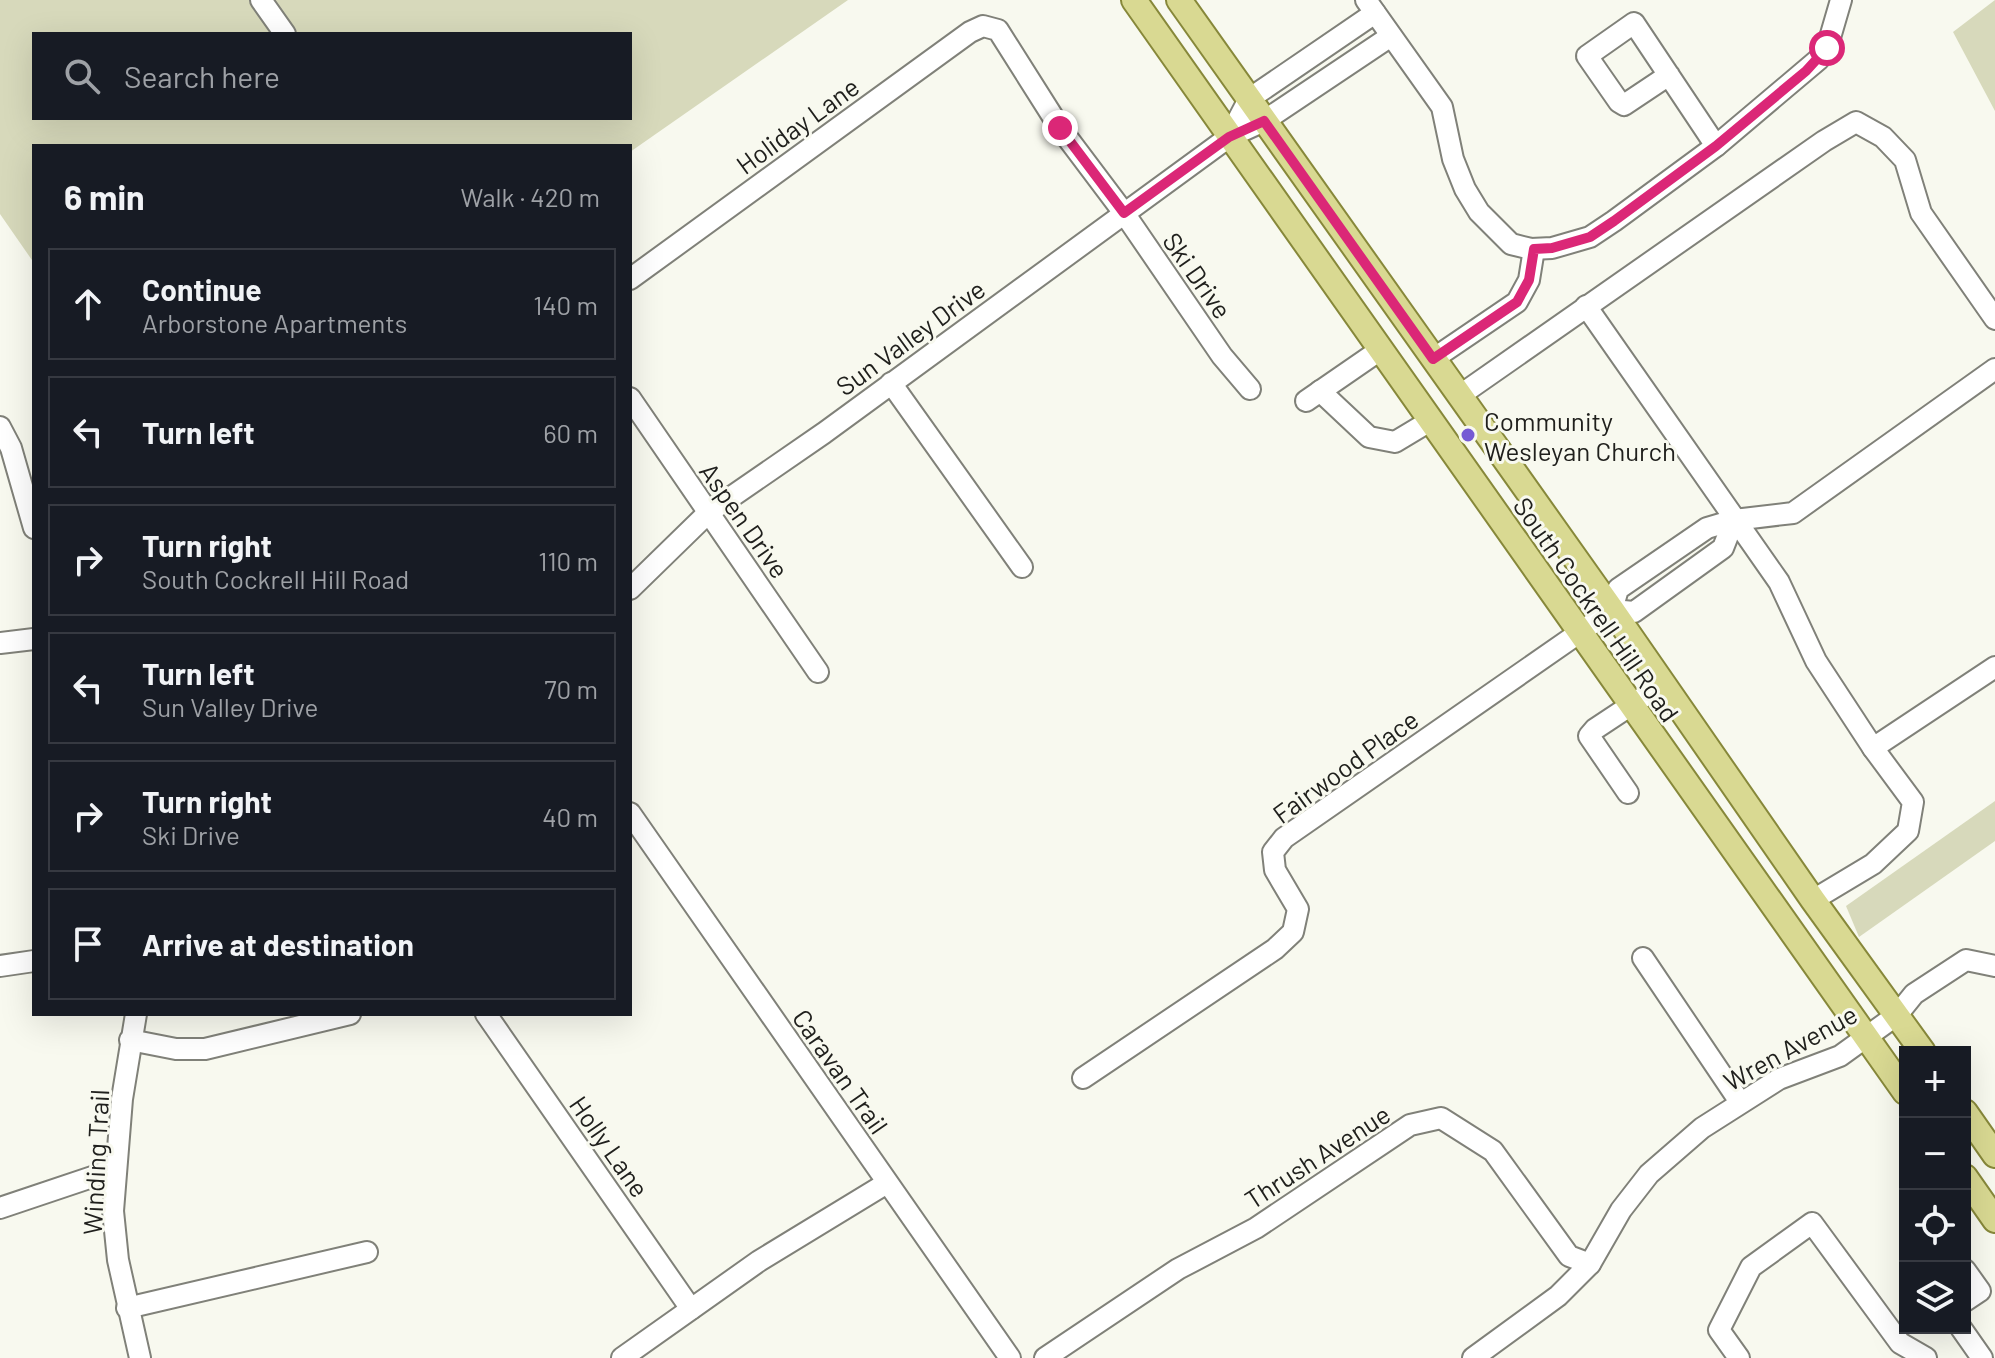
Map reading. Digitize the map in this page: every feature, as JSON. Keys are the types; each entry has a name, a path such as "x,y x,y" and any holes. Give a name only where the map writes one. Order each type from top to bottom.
{"main road":[{"name":"South Cockrell Hill Road","path":"1134,0 1899,1084"},
{"name":"South Cockrell Hill Road","path":"1179,0 1919,1046"},
{"path":"1970,1118 1993,1146"},
{"path":"1971,1186 1995,1220"}],"street":[{"path":"261,0 284,32"},
{"path":"1229,137 1249,99 1371,6 1442,107 1453,159 1465,189 1479,212 1511,244 1534,249 1552,248 1590,237 1716,146 1819,59 1827,48 1841,0"},
{"name":"Holiday Lane","path":"632,278 970,32 983,26 998,30"},
{"name":"Ski Drive","path":"998,30 1060,128 1124,213 1222,356 1250,389"},
{"name":"Sun Valley Drive","path":"632,587 708,513 1229,137 1264,121 1391,36"},
{"path":"1669,75 1716,146"},
{"path":"1459,396 1856,122 1883,137 1905,160 1921,213 1995,319"},
{"path":"1433,359 1517,302 1529,280 1534,249"},
{"path":"1586,306 1779,582 1816,661 1913,802 1908,831 1873,864 1813,900"},
{"path":"1380,350 1313,396 1369,437 1395,442 1430,421"},
{"path":"1734,520 1793,513 1995,369"},
{"path":"891,383 1022,567"},
{"name":"Aspen Drive","path":"632,401 818,672"},
{"path":"0,427 11,448 32,521"},
{"path":"1612,610 1634,612 1723,548 1734,520"},
{"name":"Fairwood Place","path":"1083,1078 1275,949 1293,932 1298,909 1275,870 1273,852 1284,838 1612,610"},
{"path":"0,643 32,639"},
{"path":"1873,748 1995,667"},
{"path":"1628,793 1589,736 1663,684"},
{"name":"Caravan Trail","path":"632,816 1010,1358"},
{"path":"1643,958 1740,1102"},
{"name":"Wren Avenue","path":"1473,1358 1558,1296 1590,1264 1621,1210 1649,1174 1702,1128 1779,1079 1840,1056 1897,1015 1914,994 1966,960 1995,966"},
{"path":"0,966 32,961"},
{"name":"Winding Trail","path":"136,1016 130,1040 113,1211 118,1260 140,1358"},
{"path":"130,1040 176,1049 205,1049 342,1016"},
{"name":"Holly Lane","path":"487,1016 691,1309"},
{"name":"Thrush Avenue","path":"1045,1358 1178,1269 1256,1228 1410,1125 1441,1118 1493,1151 1569,1256 1590,1264"},
{"path":"0,1208 116,1169"},
{"path":"622,1358 759,1261 887,1183"},
{"path":"1739,1358 1719,1330 1751,1267 1812,1223 1900,1343 1926,1358"},
{"path":"127,1308 367,1252"},
{"path":"1971,1278 1980,1291 1971,1297"},
{"path":"1965,1334 1982,1358"}],"green space":[{"path":"0,0 848,0 632,151 632,144 32,144 32,260 0,214"},
{"path":"1995,0 1995,111 1953,32"},
{"path":"1995,801 1995,841 1859,937 1846,906"}],"place":[{"name":"Community Wesleyan Church","path":"1468,435"}],"route":[{"path":"1060,128 1124,213 1229,137 1264,121 1433,359 1517,302 1529,280 1534,249 1552,248 1590,237 1614,221 1716,146 1806,71 1827,48"}]}
